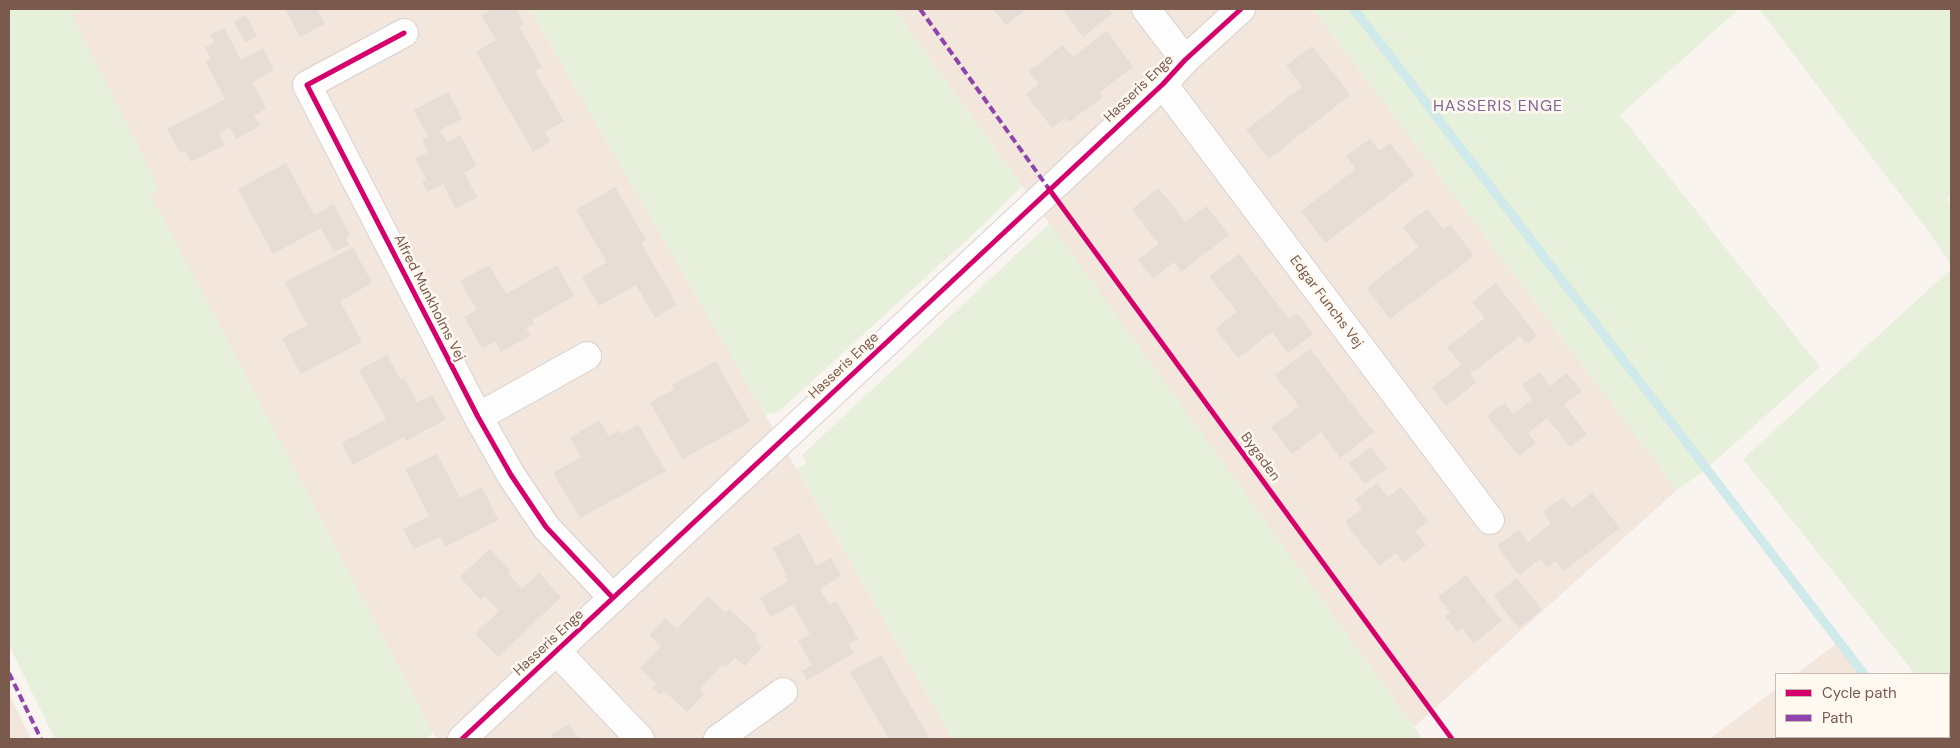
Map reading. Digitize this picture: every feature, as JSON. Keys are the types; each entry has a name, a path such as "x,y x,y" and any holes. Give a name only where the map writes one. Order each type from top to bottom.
{"street":[{"path":"1146,9 1185,60"},
{"name":"Hasseris Enge","path":"462,739 1241,9"},
{"name":"Alfred Munkholms Vej","path":"404,33 308,85 478,417 511,475 546,527 613,598"},
{"name":"Edgar Funchs Vej","path":"1163,84 1490,520"},
{"path":"478,417 588,356"},
{"path":"556,652 640,739"},
{"path":"718,739 783,692"}],"shaded area":[{"path":"86,9 530,9 953,739 436,739 159,211 149,198 91,56 71,15"},
{"path":"894,9 1313,9 1677,490 1414,727"},
{"path":"1836,644 1861,673 1797,673"},
{"path":"1775,690 1775,738 1920,739 1710,739"},
{"path":"9,694 31,739 9,739"}],"green space":[{"path":"9,9 86,9 72,16 159,188 150,198 159,210 433,733 426,739 55,739 9,645"},
{"path":"530,9 894,9 1022,186 982,226 778,412 765,415"},
{"path":"1313,9 1739,9 1620,115 1820,367 1705,470 1677,490"},
{"path":"1759,9 1951,9 1951,195 1947,199 1951,205 1951,264 1928,231"},
{"path":"1050,223 1423,739 953,739 797,469 807,463 802,455"},
{"path":"1951,269 1951,719 1950,673 1914,673 1743,459"}],"building":[{"path":"289,9 317,9 325,24 300,37 286,11"},
{"path":"492,9 516,9 524,23 519,27 542,67 535,71 564,121 545,132 551,142 533,152 476,52 496,40 481,15"},
{"path":"993,9 1026,9 1006,25"},
{"path":"1068,9 1108,9 1112,14 1083,37 1064,11"},
{"path":"246,15 257,36 245,42 234,22"},
{"path":"224,28 241,60 263,48 274,70 252,82 266,109 254,115 260,126 236,139 230,127 219,133 225,145 191,162 185,151 180,153 167,129 225,99 206,62 211,59 205,47 215,42 210,35"},
{"path":"1107,31 1133,67 1100,92 1103,97 1069,122 1065,118 1052,128 1026,94 1039,84 1029,71 1063,45 1073,57"},
{"path":"1312,46 1350,95 1269,159 1246,130 1302,87 1286,66"},
{"path":"448,92 462,119 440,130 447,142 460,135 477,166 464,173 477,197 456,209 443,184 427,192 422,182 427,180 415,159 428,152 422,140 428,137 414,110"},
{"path":"1370,139 1380,151 1390,143 1415,175 1325,243 1301,211 1356,169 1346,156"},
{"path":"286,163 314,215 334,204 350,235 345,238 349,245 334,252 321,228 273,254 238,189"},
{"path":"615,187 646,240 641,243 677,305 655,318 636,285 599,306 582,277 607,262 576,210"},
{"path":"1159,188 1185,222 1206,206 1229,235 1181,272 1174,262 1153,278 1138,260 1159,244 1132,209"},
{"path":"1427,209 1443,229 1450,224 1474,256 1390,319 1366,288 1419,247 1403,227"},
{"path":"353,247 372,283 340,301 362,342 301,374 282,338 307,325 285,282"},
{"path":"1239,254 1289,319 1297,313 1313,334 1288,353 1272,332 1238,358 1215,329 1237,312 1209,276"},
{"path":"489,265 506,294 557,265 574,296 532,320 534,324 526,328 530,336 501,352 495,341 482,348 464,317 477,310 460,281"},
{"path":"1496,283 1537,336 1526,344 1520,336 1470,374 1477,382 1446,406 1432,387 1461,365 1447,347 1485,318 1472,302"},
{"path":"1310,349 1374,432 1340,458 1321,432 1292,454 1271,427 1299,406 1275,375"},
{"path":"387,355 401,380 404,378 417,403 432,395 446,419 406,441 404,437 353,465 342,443 386,419 359,370"},
{"path":"716,361 750,422 682,459 650,402 674,389 672,385"},
{"path":"1539,372 1550,386 1567,373 1582,391 1564,405 1587,434 1570,447 1547,418 1528,433 1536,443 1519,456 1487,416 1505,403 1513,414 1533,399 1522,385"},
{"path":"599,420 609,437 619,430 621,434 638,424 666,471 580,518 553,473 581,457 570,438"},
{"path":"1371,447 1387,468 1365,484 1349,463"},
{"path":"437,454 460,498 482,487 498,520 445,547 440,537 414,549 403,529 429,516 405,469"},
{"path":"1377,483 1388,497 1401,487 1428,521 1415,531 1426,545 1403,562 1396,553 1379,566 1345,522 1362,509 1355,500"},
{"path":"1592,493 1620,528 1564,571 1556,561 1547,567 1540,559 1519,575 1497,546 1519,530 1528,542 1551,524 1543,512 1563,497 1572,508"},
{"path":"799,533 817,566 831,558 841,576 820,589 829,605 836,601 858,639 849,644 854,653 807,680 802,671 812,665 798,641 810,634 793,605 771,617 760,598 789,581 773,548"},
{"path":"489,549 511,571 508,574 522,589 539,573 561,597 498,657 475,634 499,611 485,596 481,600 460,577"},
{"path":"1466,575 1502,621 1474,643 1462,628 1457,632 1445,616 1450,612 1438,597"},
{"path":"1517,578 1542,610 1519,628 1494,596"},
{"path":"708,596 725,613 729,609 757,635 756,641 762,647 745,666 735,658 726,667 722,665 699,689 704,694 687,712 664,691 661,695 653,688 656,684 640,668 661,646 649,635 665,618 677,629"},
{"path":"881,655 930,739 883,739 888,737 850,672"},
{"path":"569,724 579,739 553,739 551,735"}],"waterway":[{"path":"1354,9 1863,673"}],"marked path":[{"path":"920,9 1049,189"},
{"path":"9,673 41,739"}],"cycle path":[{"path":"462,739 1241,9"},
{"path":"404,33 307,85 478,417 511,475 546,527 613,598"},
{"name":"Bygaden","path":"1049,189 1452,739"}],"district":[{"name":"HASSERIS ENGE","path":"1498,107"}]}
